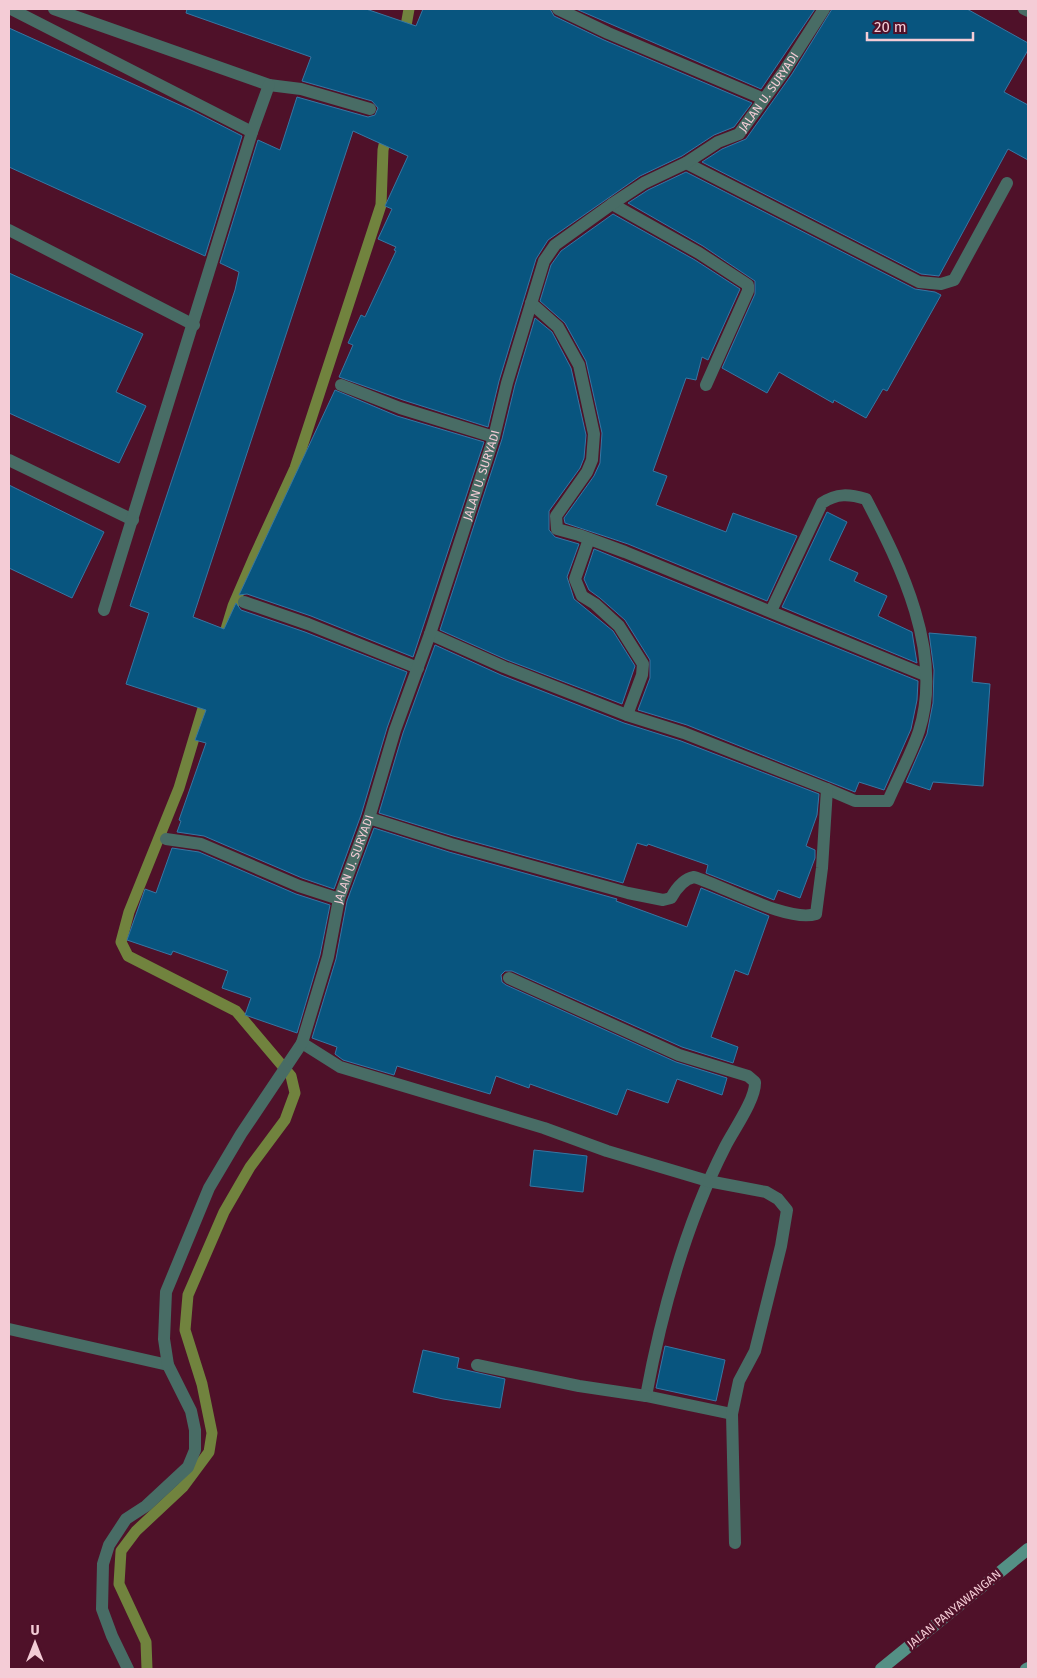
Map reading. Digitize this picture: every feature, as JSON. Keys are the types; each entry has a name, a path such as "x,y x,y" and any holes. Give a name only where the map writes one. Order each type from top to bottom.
{"main road":[{"name":"JALAN PANYAWANGAN","path":"881,1669 1028,1549"}],"street":[{"path":"11,9 252,132"},
{"path":"54,9 269,85 301,89 370,108"},
{"path":"558,9 608,33 764,98"},
{"name":"JALAN U. SURYADI","path":"128,1669 112,1636 102,1609 103,1564 109,1545 126,1518 146,1506 168,1488 192,1459 196,1440 191,1411 168,1365 164,1339 166,1292 209,1188 241,1134 274,1089 302,1043 328,957 339,899 369,818 396,730 430,634 494,437 531,303 549,250 569,234 644,183 686,163 718,142 739,134 785,70 824,9"},
{"path":"1024,9 1028,11"},
{"path":"104,610 194,325 252,132 269,85"},
{"path":"686,163 919,282 930,284 954,280 1007,183"},
{"path":"612,204 699,253 748,285 748,291 706,385"},
{"path":"9,230 194,325"},
{"path":"531,303 558,327 579,366 594,434 594,447 587,472 554,520 560,532 589,539 771,611 925,675"},
{"path":"341,385 400,408 494,437"},
{"path":"9,460 133,520"},
{"path":"430,634 504,667 627,715 684,733 827,789 855,802 888,801 919,730 925,675 921,626 887,539 866,499 850,494 833,496 822,503 771,611"},
{"path":"589,539 575,579 576,584 582,596 595,604 619,626 643,664 642,675 627,715"},
{"path":"244,602 308,624 418,668"},
{"path":"369,818 451,844 628,893 663,900 671,898 677,888 688,879 694,878 765,905 808,917 816,914 820,894 827,789"},
{"path":"166,839 201,844 300,886 339,899"},
{"path":"509,978 679,1055 752,1079 755,1085 746,1109 708,1182 681,1250 646,1396"},
{"path":"302,1043 340,1067 544,1128 607,1151 708,1182 766,1192 778,1199 787,1210 781,1246 755,1351 739,1381 732,1414 735,1543"},
{"path":"9,1329 168,1365"},
{"path":"477,1365 732,1414"}],"building":[{"path":"187,9 366,9 416,26 423,9 550,9 554,16 604,40 752,103 734,127 714,135 682,156 640,176 548,240 536,259 499,381 488,427 339,377 353,345 348,343 361,315 365,317 396,251 394,250 396,247 378,239 392,209 385,206 408,156 353,131 193,617 224,629 236,603 241,610 305,632 407,672 387,728 361,815 334,889 302,878 204,836 177,832 181,821 179,820 206,743 195,740 206,710 126,684 149,613 130,606 235,290 239,272 220,263 258,140 280,150 297,97 368,117 375,115 378,108 372,101 302,81 311,57 186,13"},
{"path":"576,9 815,9 761,89"},
{"path":"832,9 967,9 1028,43 1028,50 1004,92 1028,105 1028,160 1008,149 939,276 921,274 702,162 722,149 746,139 792,74"},
{"path":"9,28 193,111 242,136 205,256 9,167"},
{"path":"686,172 915,289 935,292 941,295 887,391 883,389 866,418 834,400 833,403 779,372 767,393 722,368 755,294 755,281 703,246 628,203 648,190"},
{"path":"613,214 695,260 740,289 708,360 702,357 696,380 686,378 653,471 667,476 656,505 726,532 733,513 797,536 767,601 628,544 565,523 564,518 594,476 600,463 602,433 586,361 565,323 540,301 551,265 561,251"},
{"path":"9,273 143,334 116,392 146,406 119,463 9,413"},
{"path":"535,318 552,332 571,368 586,435 584,458 580,468 549,511 549,530 555,537 579,544 567,577 574,599 613,631 635,666 622,704 507,660 440,630 502,439 515,385"},
{"path":"335,390 397,416 484,442 413,657 311,616 247,594 239,595"},
{"path":"9,485 104,532 72,598 9,568"},
{"path":"827,512 847,522 829,560 858,573 854,581 887,596 878,616 912,632 917,663 782,607"},
{"path":"594,549 918,681 917,700 911,729 884,790 859,782 855,792 687,725 638,710 650,678 650,660 625,620 589,590 584,579"},
{"path":"929,633 976,637 972,682 990,684 983,786 933,782 930,790 906,782 927,734 933,703 934,670"},
{"path":"435,645 501,675 624,723 681,741 819,794 817,815 806,846 815,850 815,858 800,898 778,890 774,900 706,873 708,865 648,844 647,846 637,843 623,883 453,836 379,813 403,733"},
{"path":"374,828 449,852 617,899 616,901 687,927 701,888 769,916 748,975 735,970 711,1037 738,1047 733,1063 682,1047 512,971 505,971 501,975 502,982 506,985 676,1062 727,1078 722,1095 677,1079 668,1103 627,1089 617,1115 530,1084 529,1088 496,1076 490,1094 397,1066 394,1075 343,1060 335,1054 337,1047 312,1038 336,959 347,901"},
{"path":"172,848 199,852 296,894 330,905 320,955 297,1033 245,1015 251,998 222,988 228,971 173,951 171,955 127,940 145,889 156,893"},
{"path":"534,1150 587,1156 583,1192 530,1186"},
{"path":"665,1346 725,1360 716,1401 656,1388"},
{"path":"423,1350 459,1358 457,1368 505,1379 500,1408 413,1392"}],"waterway":[{"path":"404,37 409,9"},
{"path":"226,629 233,606 295,468 381,205 383,150 387,131"},
{"path":"147,1669 146,1642 119,1584 121,1551 136,1531 183,1487 209,1452 212,1433 202,1384 185,1330 188,1295 224,1212 250,1167 285,1120 295,1093 291,1076 236,1011 128,956 121,942 129,912 179,788 207,695"}]}
